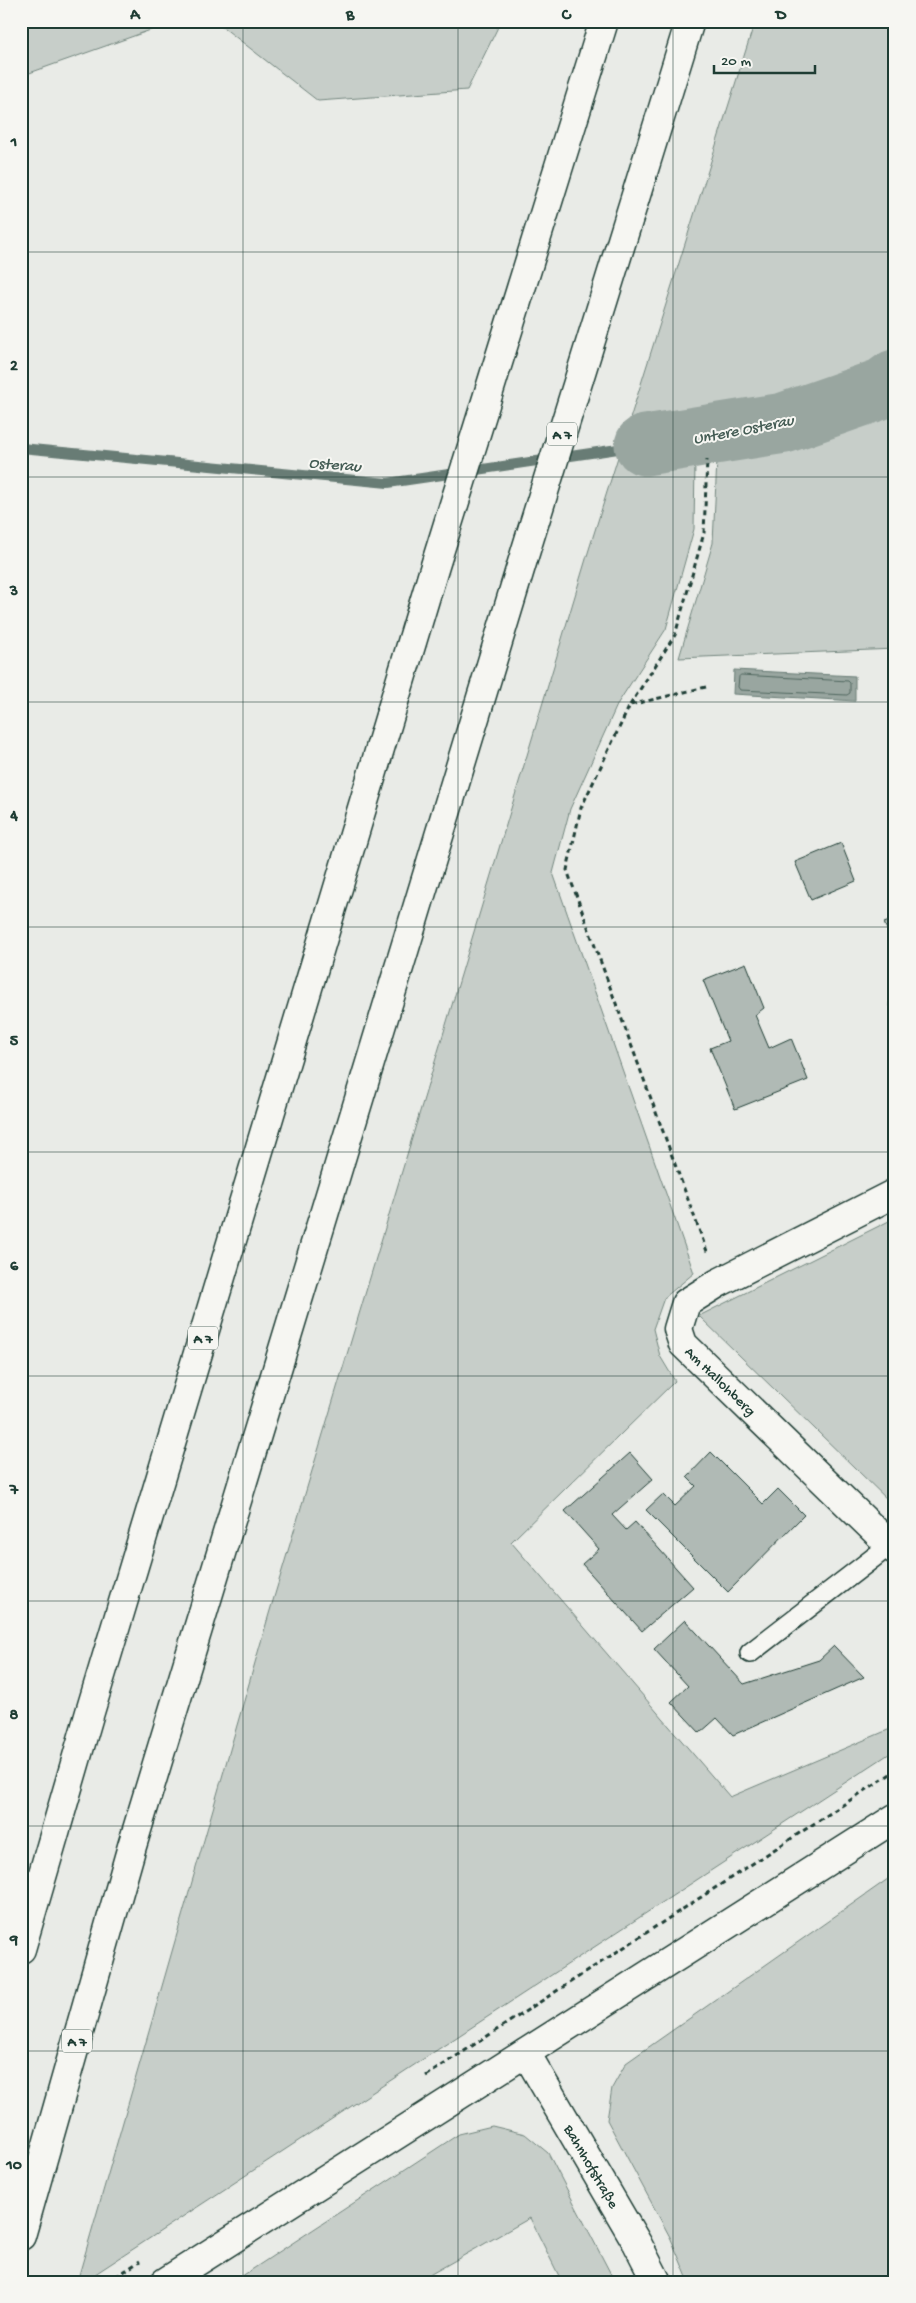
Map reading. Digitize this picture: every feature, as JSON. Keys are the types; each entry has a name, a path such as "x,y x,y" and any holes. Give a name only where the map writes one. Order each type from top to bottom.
{"main road":[{"name":"A 7","path":"21,1950 90,1712 434,569 604,21"},
{"name":"A 7","path":"21,2236 132,1846 525,552 690,21"},
{"name":"Am Hallohberg","path":"892,1547 683,1344 678,1329 686,1304 718,1282 895,1193"},
{"path":"165,2282 895,1818"},
{"name":"Bahnhofstraße","path":"526,2053 657,2282"}],"lane":[{"path":"750,1654 892,1547"}],"path":[{"path":"707,460 704,532 675,635 630,705 581,808 568,870 718,1282"},
{"path":"630,705 706,687"},
{"path":"506,2024 895,1771"},
{"path":"108,2282 129,2268"}],"shaded area":[{"path":"21,21 176,21 21,76"},
{"path":"215,21 501,21 467,90 318,101"},
{"path":"755,21 895,21 895,649 679,658 713,543 717,460 695,461 694,529 666,629 618,703 570,809 553,873 694,1273 664,1298 653,1329 660,1356 675,1381 511,1542 730,1797 895,1727 895,1750 83,2282 77,2282 269,1614 586,559"},
{"path":"895,1218 895,1507 699,1316"},
{"path":"895,1874 895,2282 689,2282 671,2239 607,2120 612,2088 626,2063"},
{"path":"492,2126 525,2134 548,2153 615,2282 562,2282 530,2218 417,2282 233,2282 459,2134"}],"water":[{"path":"734,670 855,676 855,701 733,694"}],"building":[{"path":"841,843 856,881 811,900 795,862"},
{"path":"895,919 895,947 884,923"},
{"path":"746,963 764,1008 755,1015 769,1048 791,1038 808,1080 735,1109 710,1048 728,1041 703,980"},
{"path":"895,1001 895,1017 889,1003"},
{"path":"711,1452 763,1504 778,1489 804,1515 728,1592 646,1510 663,1494 675,1506 696,1486 687,1477"},
{"path":"630,1453 653,1479 612,1515 626,1530 635,1522 693,1587 642,1631 582,1564 599,1549 565,1511"},
{"path":"685,1620 744,1684 819,1660 834,1646 864,1677 733,1735 717,1718 700,1733 671,1702 688,1686 654,1649"}],"waterway":[{"name":"Untere Osterau","path":"645,445 784,423 884,388 895,380"},
{"name":"Osterau","path":"21,448 388,483 645,445"}]}
